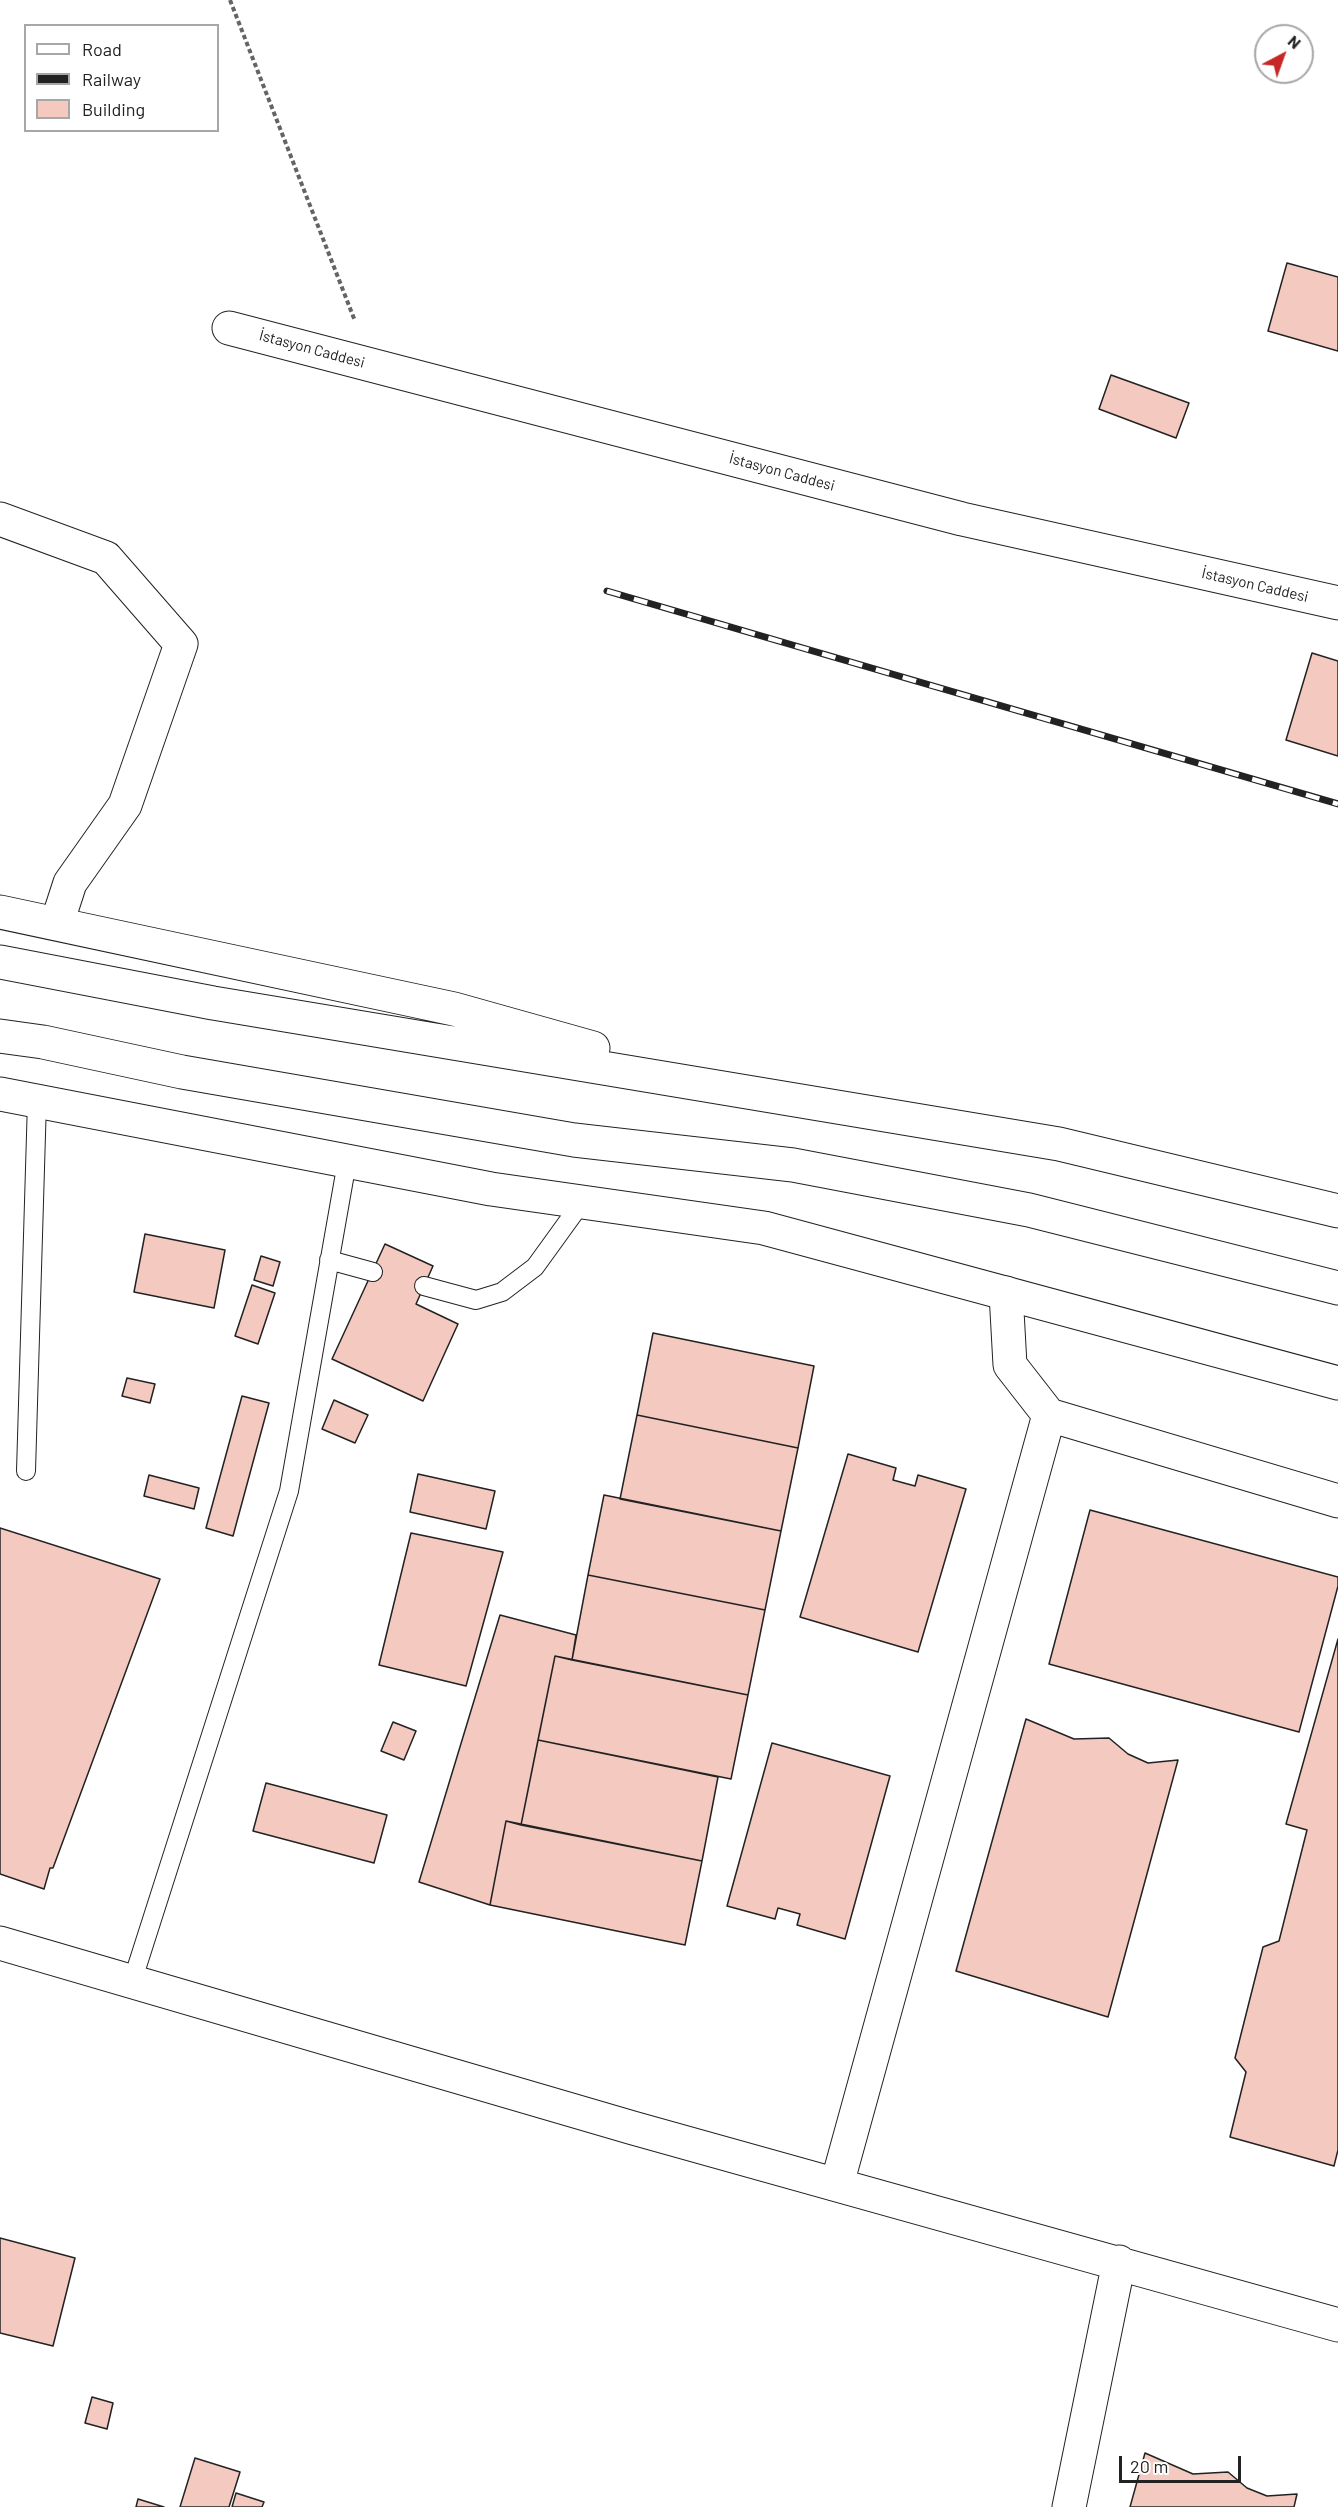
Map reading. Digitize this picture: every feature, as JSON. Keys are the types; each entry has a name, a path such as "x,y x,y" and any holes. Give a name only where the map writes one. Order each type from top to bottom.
{"main road":[{"name":"İstasyon Caddesi","path":"229,328 962,519 1338,603"},
{"path":"0,519 106,558 181,644 125,805 70,884 57,923"},
{"path":"0,912 454,1008 750,1092"},
{"path":"0,962 213,1003 1059,1144 1338,1211"},
{"path":"0,1036 43,1042 182,1072 574,1140 804,1167 1029,1210 1338,1288"},
{"path":"0,1094 491,1190 764,1228 1338,1383"},
{"path":"1005,1293 1010,1365 1049,1415 1338,1501"},
{"path":"837,2184 1049,1415"},
{"path":"0,1943 633,2128 1338,2325"},
{"path":"1069,2507 1119,2262"}],"lane":[{"path":"26,1471 37,1101"},
{"path":"132,1982 289,1491 347,1161"},
{"path":"424,1286 476,1300 502,1292 535,1267 582,1202"},
{"path":"330,1260 373,1272"}],"path":[{"path":"230,0 372,365"}],"building":[{"path":"1287,263 1338,277 1338,351 1268,331"},
{"path":"1111,375 1189,403 1176,438 1099,409"},
{"path":"1312,653 1338,661 1338,756 1286,740"},
{"path":"145,1234 225,1250 214,1308 134,1292"},
{"path":"385,1244 433,1266 416,1304 458,1324 423,1401 332,1359"},
{"path":"261,1256 280,1262 273,1286 254,1280"},
{"path":"252,1285 275,1293 258,1344 235,1336"},
{"path":"653,1333 814,1366 798,1448 637,1415"},
{"path":"127,1378 155,1384 150,1403 122,1396"},
{"path":"242,1396 269,1403 233,1536 206,1528"},
{"path":"334,1400 368,1415 355,1443 322,1429"},
{"path":"637,1415 798,1448 781,1531 620,1499"},
{"path":"848,1454 896,1468 893,1480 915,1486 918,1475 966,1489 918,1652 800,1617"},
{"path":"418,1474 495,1491 486,1529 410,1512"},
{"path":"149,1475 199,1488 194,1509 144,1496"},
{"path":"604,1495 781,1531 765,1610 588,1575"},
{"path":"1090,1510 1338,1577 1338,1586 1299,1732 1049,1664"},
{"path":"0,1528 160,1579 44,1889 0,1874"},
{"path":"411,1533 503,1552 466,1686 379,1665"},
{"path":"588,1575 765,1610 748,1695 572,1660"},
{"path":"500,1615 576,1635 572,1660 555,1656 521,1825 506,1821 490,1905 419,1882"},
{"path":"1338,1639 1338,2150 1334,2166 1230,2137 1246,2072 1235,2058 1263,1947 1279,1941 1307,1830 1286,1824"},
{"path":"555,1656 748,1695 731,1779 538,1740"},
{"path":"1026,1719 1074,1739 1109,1738 1128,1754 1148,1763 1178,1760 1108,2017 956,1971"},
{"path":"393,1722 416,1731 404,1760 381,1751"},
{"path":"538,1740 718,1777 702,1861 521,1825"},
{"path":"772,1743 890,1776 845,1939 797,1925 800,1914 778,1908 775,1919 727,1906"},
{"path":"266,1783 387,1815 374,1863 253,1831"},
{"path":"506,1821 702,1861 685,1945 490,1905"},
{"path":"0,2238 75,2258 53,2346 0,2333"},
{"path":"92,2397 113,2403 107,2429 85,2423"},
{"path":"1145,2453 1193,2474 1228,2472 1247,2488 1267,2496 1297,2494 1294,2507 1130,2507"},
{"path":"195,2458 240,2472 229,2507 180,2507"},
{"path":"236,2493 264,2502 262,2507 232,2507"},
{"path":"138,2499 164,2507 136,2507"}],"railway":[{"path":"607,591 1338,804"}]}
